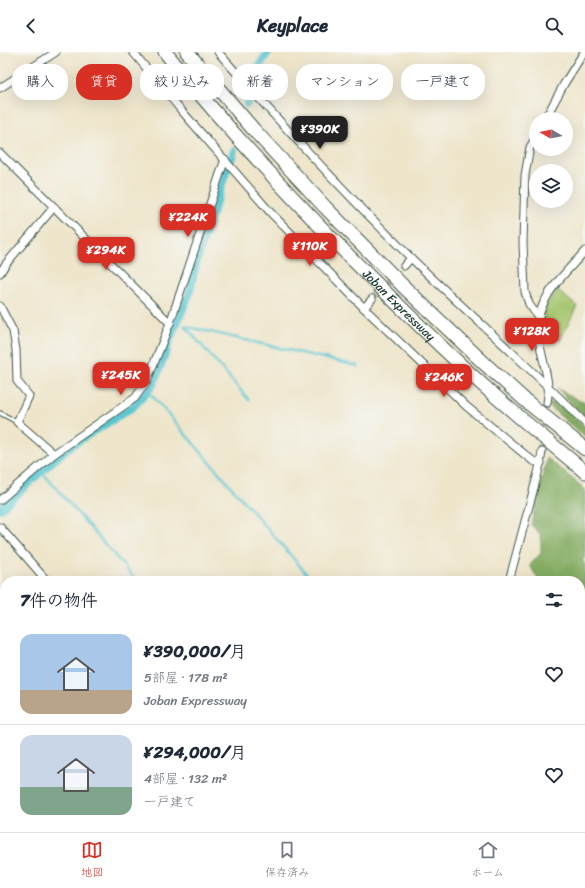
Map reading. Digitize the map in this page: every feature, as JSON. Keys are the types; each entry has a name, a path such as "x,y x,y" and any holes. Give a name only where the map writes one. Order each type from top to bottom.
{"highway":[{"name":"Joban Expressway","path":"165,52 243,144 392,300 474,378 585,472"},
{"name":"Joban Expressway","path":"187,52 254,130 325,207 404,287 485,364 585,449"}],"street":[{"path":"0,88 56,52"},
{"path":"133,52 181,110 270,212 364,308 466,406 523,453 534,461 541,463"},
{"path":"218,52 254,94 411,258 548,386 585,423"},
{"path":"549,112 584,52"},
{"path":"0,153 170,323"},
{"path":"529,153 525,175 523,243 525,292 529,304 538,317"},
{"path":"0,500 54,454 135,398 147,381 170,323 224,159"},
{"path":"0,273 54,207"},
{"path":"547,403 548,386 538,334 538,317 547,296 585,251"},
{"path":"404,266 411,258"},
{"path":"364,308 372,299"},
{"path":"0,306 13,332 16,350 17,381 29,396 17,422 54,454"},
{"path":"511,576 541,463 542,452"},
{"path":"0,527 43,576"}],"lane":[{"path":"0,413 17,422"}],"green space":[{"path":"558,288 559,292 577,306 560,341 542,328 546,305"},
{"path":"557,388 585,403 585,418"},
{"path":"557,401 585,427 585,437 549,406 551,403"},
{"path":"547,458 585,489 585,558 582,559 585,565 585,576 536,576 530,565 541,553 541,535 531,525"}],"waterway":[{"path":"260,64 268,52"},
{"path":"247,104 248,100"},
{"path":"231,160 234,151"},
{"path":"177,323 189,295 197,259 227,169"},
{"path":"184,326 358,366"},
{"path":"185,326 249,400"},
{"path":"96,430 134,406 148,391 154,383 175,327"},
{"path":"148,391 309,576"},
{"path":"0,509 65,450 91,433"},
{"path":"41,471 133,576"}],"tunnel":[{"path":"372,299 404,266"},
{"path":"542,452 547,403"}]}
